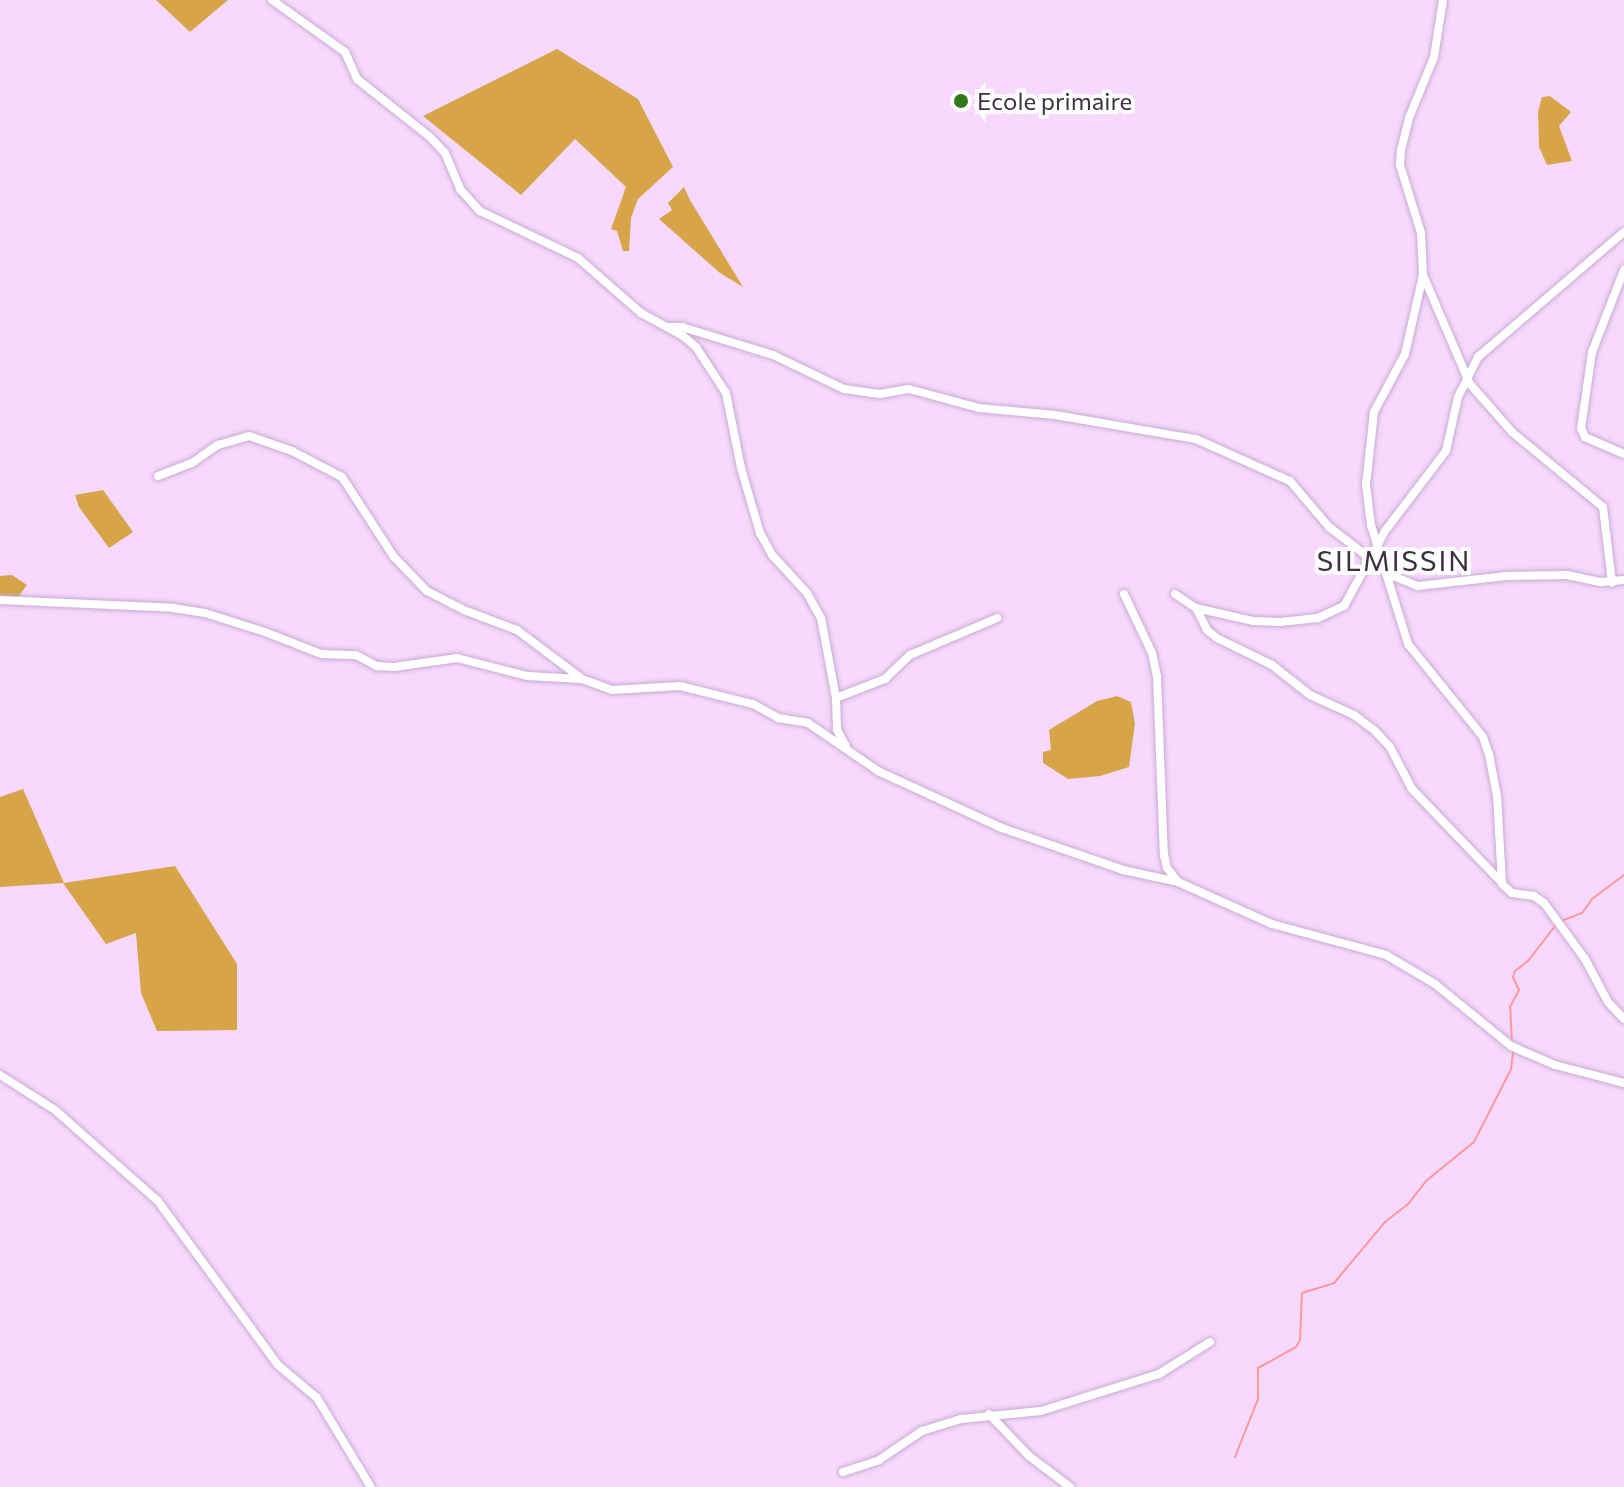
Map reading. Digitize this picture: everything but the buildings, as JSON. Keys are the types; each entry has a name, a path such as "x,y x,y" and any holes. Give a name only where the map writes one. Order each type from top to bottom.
{"street":[{"path":"272,0 345,52 357,79 430,137 445,153 460,189 480,211 578,258 641,313 696,347 726,393 741,468 760,533 773,556 816,607 836,698 837,730 852,753"},
{"path":"1443,0 1434,57 1409,118 1401,150 1400,165 1421,233 1423,275 1405,354 1374,412 1366,485 1371,525 1408,644 1483,737 1489,754 1497,796 1502,884"},
{"path":"1175,594 1196,608 1253,621 1318,618 1337,612 1349,600 1378,544 1446,451 1466,379 1485,349 1624,232"},
{"path":"1624,270 1592,352 1581,428 1585,437 1624,454"},
{"path":"1423,275 1445,319 1466,379 1512,432 1603,507 1612,582"},
{"path":"667,327 682,327 773,355 844,389 880,394 909,389 979,408 1055,415 1196,439 1290,481 1329,527 1404,582 1418,586 1506,576 1567,575 1612,582 1624,580"},
{"path":"158,476 192,463 218,445 249,436 292,451 342,477 394,557 427,591 464,610 517,630 582,679"},
{"path":"1124,594 1152,653 1157,676 1164,855 1167,868 1178,882"},
{"path":"0,600 173,608 205,613 321,654 356,655 377,666 394,667 457,658 527,676 582,679 615,690 660,686 701,689 753,704 778,718 808,723 866,764 922,794 1002,828 1123,870 1178,882 1272,924 1386,955 1435,984 1511,1046 1555,1065 1609,1076 1624,1083"},
{"path":"1196,608 1207,630 1217,638 1272,665 1310,695 1354,715 1375,731 1390,747 1412,789 1502,884 1512,893 1534,896 1544,903 1585,959 1608,1002 1624,1019"},
{"path":"836,698 885,679 910,655 997,618"},
{"path":"0,1075 55,1110 158,1201 278,1365 317,1398 371,1487"},
{"path":"843,1472 879,1460 922,1431 989,1414 1041,1411 1143,1379 1174,1366 1210,1342"},
{"path":"989,1414 1029,1456 1070,1487"}],"shaded area":[{"path":"156,0 228,0 190,32"},
{"path":"557,49 638,99 673,167 638,199 631,218 629,251 623,251 617,231 611,229 626,187 575,139 521,195 423,116"},
{"path":"1550,96 1571,112 1559,126 1572,161 1547,165 1539,147 1538,112 1542,97"},
{"path":"684,187 743,287 720,273 659,219 672,210 668,203"},
{"path":"103,490 133,532 109,548 79,507 75,495"},
{"path":"12,575 27,585 16,600 0,600 0,576"},
{"path":"1117,696 1131,702 1135,723 1129,767 1100,776 1068,779 1043,763 1043,752 1051,750 1049,730 1097,701"},
{"path":"23,789 64,883 175,866 237,964 237,1030 157,1031 141,993 136,933 106,944 63,883 0,887 0,797"}],"waterway":[{"path":"1561,921 1582,913 1592,899 1624,875"},
{"path":"1512,1042 1510,1007 1519,990 1513,977 1515,971 1528,961 1556,925"},
{"path":"1235,1457 1258,1399 1258,1368 1296,1347 1300,1340 1302,1293 1334,1283 1385,1222 1409,1203 1426,1181 1474,1142 1511,1069 1513,1052"}],"place":[{"name":"Ecole primaire","path":"961,101"}],"district":[{"name":"SILMISSIN","path":"1394,560"}]}
